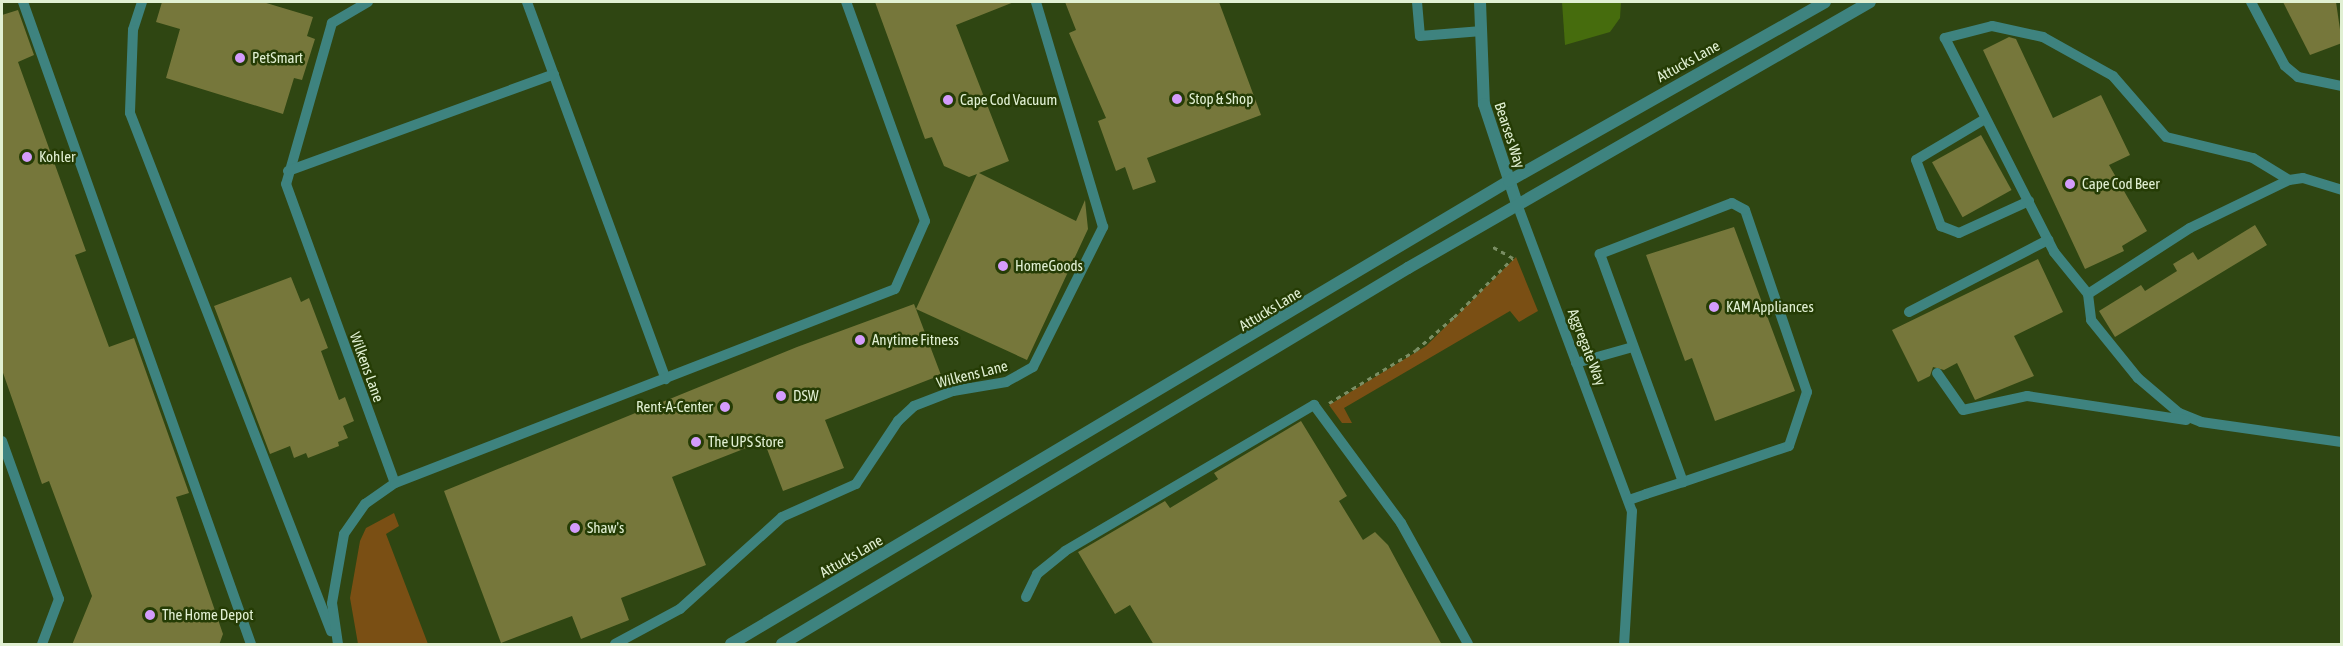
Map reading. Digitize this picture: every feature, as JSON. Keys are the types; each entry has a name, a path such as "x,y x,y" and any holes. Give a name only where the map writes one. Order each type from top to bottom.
{"street":[{"name":"Bearses Way","path":"1480,2 1484,104 1517,204"},
{"name":"Attucks Lane","path":"731,645 1509,181 1825,2"},
{"path":"782,645 1517,204 1870,2"}],"lane":[{"path":"23,2 251,645"},
{"path":"142,2 133,30 130,113 337,645"},
{"name":"Wilkens Lane","path":"368,2 332,23 288,171 291,201 395,483"},
{"path":"527,2 666,379"},
{"path":"337,645 332,603 344,534 365,504 395,483 886,297 924,232 922,209 846,2"},
{"name":"Wilkens Lane","path":"615,645 680,609 782,517 856,484 898,421 914,406 953,391 1006,382 1033,367 1103,227 1036,2"},
{"path":"1417,2 1420,36 1482,31"},
{"path":"2251,2 2285,66 2298,77 2342,86"},
{"path":"2202,422 2159,398 2122,362 2091,320 2088,294 2070,278 2048,240 1984,119 1945,38 2014,27 2113,75 2166,137 2253,158 2289,180"},
{"path":"288,171 554,74"},
{"path":"1984,119 1916,160 1941,226 1959,232 2029,201"},
{"path":"2088,294 2190,228 2289,180 2303,178 2342,190"},
{"name":"Aggregate Way","path":"1517,204 1629,500 1632,516 1624,645"},
{"path":"1629,500 1683,482 1789,446 1808,392 1739,205 1600,254 1683,482"},
{"path":"1909,312 2048,240"},
{"path":"1576,363 1633,347"},
{"path":"1936,374 1963,410 2027,396 2342,442"},
{"path":"1026,597 1030,582 1065,551 1310,405 1318,410 1401,523 1468,645"},
{"path":"2,441 59,599 42,645"},
{"path":"2,477 13,473"}],"path":[{"path":"1318,410 1416,350 1454,317 1513,258 1491,246"}],"shaded area":[{"path":"1562,2 1621,2 1620,18 1610,32 1565,45"},
{"path":"1516,257 1538,311 1519,322 1510,311 1344,408 1352,423 1342,423 1329,405 1426,346"},
{"path":"394,513 399,526 386,534 428,644 358,644 350,598 360,541 366,528"}],"building":[{"name":"PetSmart","path":"162,2 263,2 313,17 307,36 315,39 302,80 294,78 283,114 166,78 180,29 156,22"},
{"path":"875,2 1014,2 956,25 1009,161 979,173 1076,221 1085,200 1088,229 1027,360 916,309 977,174 969,177 944,166 932,137 925,139"},
{"name":"Stop & Shop","path":"1065,2 1219,2 1261,115 1147,158 1156,182 1133,190 1125,167 1116,171 1098,121 1106,118 1069,33 1076,30"},
{"path":"2283,2 2336,2 2342,43 2310,55"},
{"path":"18,10 34,55 18,62 86,251 75,255 109,347 134,338 189,493 176,497 223,634 219,645 72,645 92,596 49,481 42,484 2,370 2,15"},
{"name":"Cape Cod Beer","path":"2009,37 2016,39 2053,118 2101,95 2130,155 2109,165 2147,231 2122,246 2124,251 2085,269 1983,50"},
{"path":"1981,135 2012,190 1963,217 1932,162"},
{"path":"2255,225 2267,245 2115,337 2099,311 2141,285 2145,291 2177,271 2173,264 2193,252 2198,260"},
{"name":"KAM Appliances","path":"1734,227 1795,391 1715,421 1692,358 1685,361 1646,255"},
{"path":"2038,259 2063,312 2014,336 2034,376 1975,400 1957,363 1944,370 1933,367 1930,376 1918,382 1892,330"},
{"path":"291,277 301,302 309,298 328,348 321,351 339,400 345,397 354,421 343,426 348,438 338,442 339,446 308,458 306,453 294,458 290,446 270,454 214,306"},
{"path":"914,304 941,375 825,420 844,468 783,491 764,441 672,477 706,565 621,598 629,620 581,639 572,616 501,643 444,491 797,347"},
{"path":"1301,421 1347,496 1339,501 1363,540 1375,532 1388,545 1442,645 1154,645 1130,605 1115,614 1078,552 1165,501 1170,508 1218,479 1214,473"}],"place":[{"name":"PetSmart","path":"240,58"},
{"name":"Stop & Shop","path":"1177,99"},
{"name":"Cape Cod Vacuum","path":"948,100"},
{"name":"Kohler","path":"27,157"},
{"name":"Cape Cod Beer","path":"2070,184"},
{"name":"HomeGoods","path":"1003,266"},
{"name":"KAM Appliances","path":"1714,307"},
{"name":"Anytime Fitness","path":"860,340"},
{"name":"DSW","path":"781,396"},
{"name":"Rent-A-Center","path":"725,407"},
{"name":"The UPS Store","path":"696,442"},
{"name":"Shaw's","path":"575,528"},
{"name":"The Home Depot","path":"150,615"}]}
